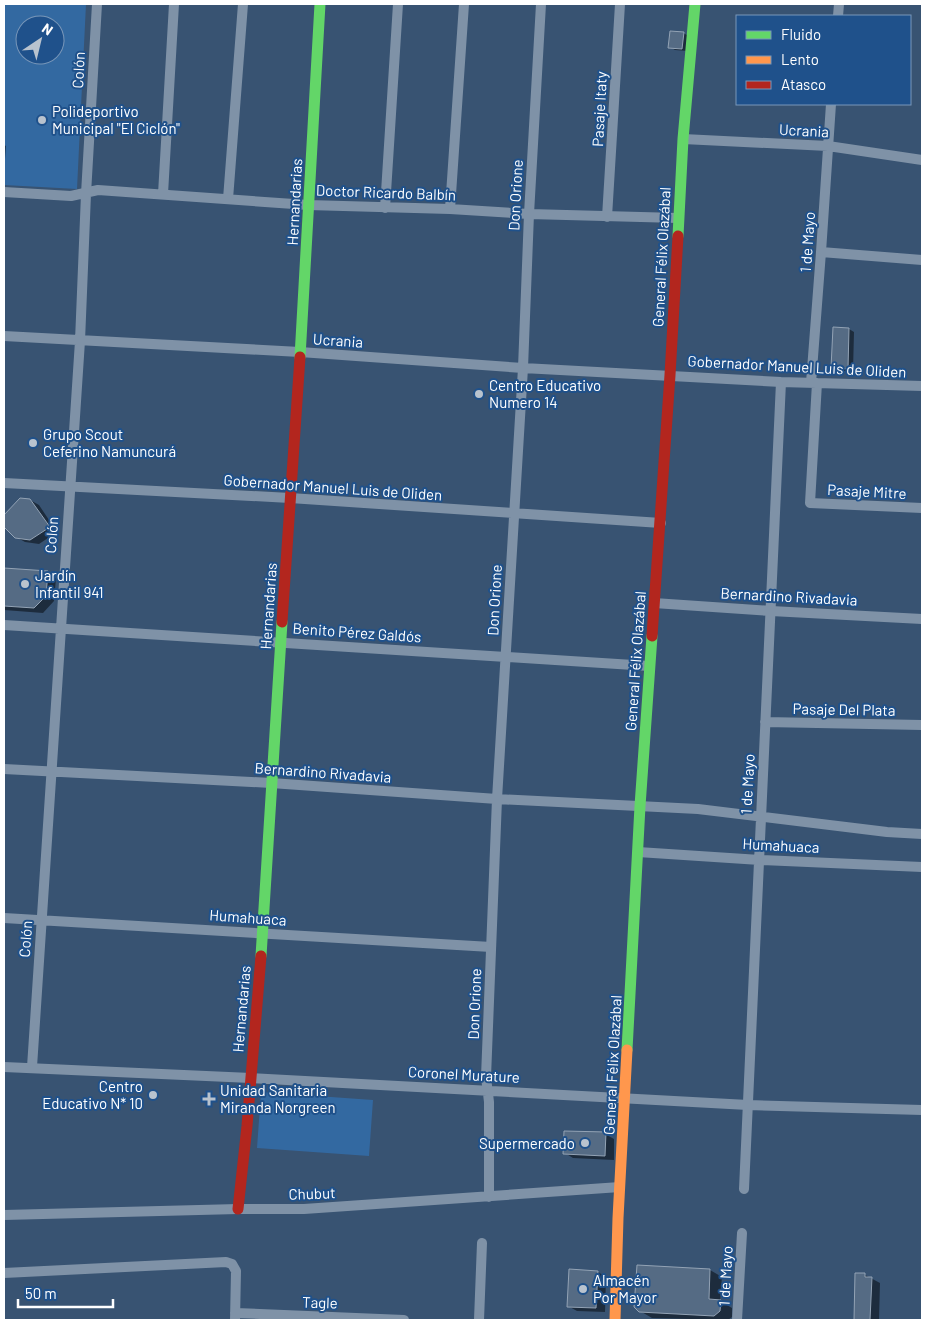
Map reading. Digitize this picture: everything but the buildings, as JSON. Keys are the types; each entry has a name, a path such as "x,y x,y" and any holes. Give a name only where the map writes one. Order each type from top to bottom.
{"street":[{"name":"Colón","path":"32,1067 80,341 96,4"},
{"path":"164,194 174,4"},
{"path":"228,199 242,4"},
{"name":"Hernandarias","path":"238,1209 263,933 320,4"},
{"path":"385,208 398,4"},
{"path":"450,209 464,4"},
{"name":"Don Orione","path":"489,1198 489,1102 486,1077 497,798 523,368 529,214 541,4"},
{"name":"Pasaje Itaty","path":"607,216 620,4"},
{"name":"General Félix Olazábal","path":"616,1320 620,1188 640,806 661,523 683,139 695,4"},
{"name":"1 de Mayo","path":"810,503 814,383 831,105"},
{"name":"Ucrania","path":"683,139 828,146 922,160"},
{"name":"Doctor Ricardo Balbín","path":"4,192 71,196 98,190 308,205 678,218"},
{"path":"821,252 922,260"},
{"name":"Ucrania","path":"4,336 300,352 523,368 670,375"},
{"name":"Gobernador Manuel Luis de Oliden","path":"670,375 781,382 922,386"},
{"name":"1 de Mayo","path":"744,1189 781,382"},
{"name":"Gobernador Manuel Luis de Oliden","path":"4,483 290,498 661,523"},
{"name":"Pasaje Mitre","path":"810,503 922,508"},
{"name":"Bernardino Rivadavia","path":"654,602 771,611 922,619"},
{"name":"Benito Pérez Galdós","path":"4,624 649,666"},
{"name":"Pasaje Del Plata","path":"766,722 922,725"},
{"name":"Bernardino Rivadavia","path":"4,769 271,783 640,806"},
{"name":"Humahuaca","path":"640,806 698,809 887,832 922,834"},
{"name":"Humahuaca","path":"638,852 760,860 922,867"},
{"name":"Humahuaca","path":"4,918 491,947"},
{"name":"Coronel Murature","path":"4,1067 250,1078 748,1105 922,1110"},
{"name":"Chubut","path":"4,1215 304,1209 620,1188"},
{"name":"1 de Mayo","path":"737,1320 742,1233"},
{"path":"479,1320 482,1243"},
{"path":"4,1272 226,1262 232,1264 236,1271 235,1317"},
{"name":"Tagle","path":"235,1317 404,1320"}],"shaded area":[{"name":"Polideportivo Municipal \"El Ciclón\"","path":"4,4 86,4 77,189 4,185"},
{"path":"261,1092 373,1100 369,1156 257,1148"}],"traffic: fast":[{"path":"300,357 320,4"},
{"path":"678,236 683,139 695,4"},
{"path":"261,956 282,622"},
{"path":"627,1050 640,806 652,636"}],"traffic: slow":[{"path":"615,1320 618,1218 627,1050"}],"traffic: jam":[{"path":"652,636 678,236"},
{"path":"282,622 300,357"},
{"path":"238,1209 261,956"}],"place":[{"name":"Polideportivo Municipal \"El Ciclón\"","path":"42,120"},
{"name":"Centro Educativo Numero 14","path":"479,394"},
{"name":"Grupo Scout Ceferino Namuncurá","path":"33,443"},
{"name":"Jardín Infantil 941","path":"25,584"},
{"name":"Centro Educativo N* 10","path":"153,1095"},
{"name":"Unidad Sanitaria Miranda Norgreen","path":"209,1099"},
{"name":"Supermercado","path":"585,1143"},
{"name":"Almacén Por Mayor","path":"583,1289"}]}
